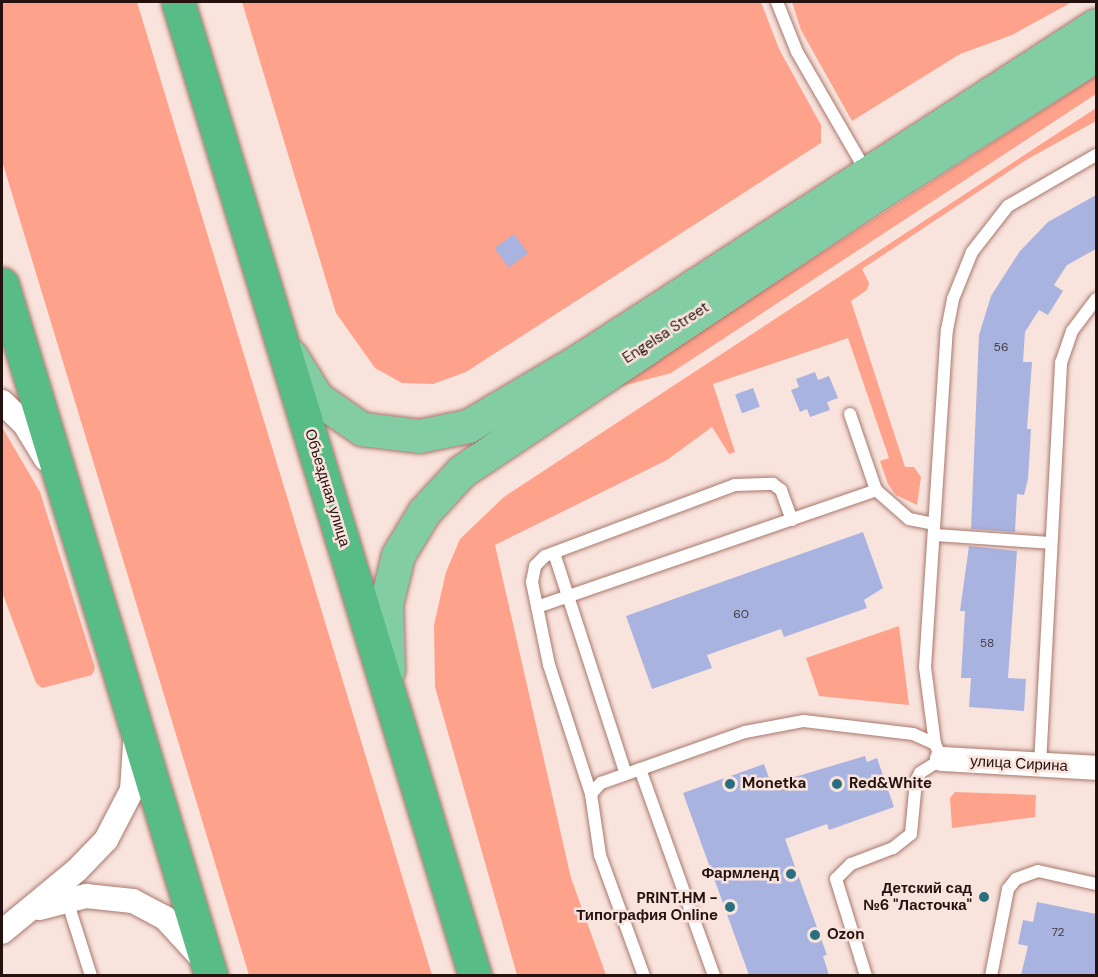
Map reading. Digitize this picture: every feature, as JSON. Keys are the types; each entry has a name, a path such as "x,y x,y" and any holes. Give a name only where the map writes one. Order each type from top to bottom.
{"highway":[{"path":"166,2 208,98"},
{"name":"Объездная улица","path":"178,2 475,974"},
{"path":"2,284 122,675 210,973"}],"main road":[{"name":"Engelsa Street","path":"395,712 385,649 390,580 408,535 442,490 513,433 1096,25"},
{"name":"Engelsa Street","path":"281,338 317,398 348,423 397,435 442,433 497,412 873,181 1096,55"}],"street":[{"path":"2,402 39,446 71,512"},
{"path":"2,932 70,876 106,840 132,790 135,747 122,675"},
{"name":"улица Сирина","path":"938,752 1040,765 1096,768"},
{"path":"26,913 66,900 104,895 152,909 194,946 210,973"}],"lane":[{"path":"777,2 797,52 873,181"},
{"path":"866,975 836,879 851,864 893,848 911,834 916,781 938,752 925,667 947,330 972,252 1008,206 1096,155"},
{"path":"1040,765 1061,363 1072,331 1096,299"},
{"path":"850,414 876,490 909,519 934,529 1051,543"},
{"path":"644,975 600,855 591,794 552,676 531,582 535,567 554,553 735,485 773,484 781,490 792,520"},
{"path":"537,607 876,490"},
{"path":"554,553 626,774"},
{"path":"591,794 601,783 782,722 912,734 938,752"},
{"path":"640,769 714,975"},
{"path":"991,975 1008,889 1016,879 1038,871 1096,884"},
{"path":"70,876 66,900 91,975"}],"shaded area":[{"path":"2,2 137,2 432,975 249,975 2,161"},
{"path":"242,2 761,2 779,49 821,125 821,143 466,372 433,384 402,383 375,368 336,313"},
{"path":"792,2 1072,2 1012,35 960,54 852,121 801,30"},
{"path":"1096,76 1096,94 671,373 611,389"},
{"path":"1096,108 1096,121 1026,160 862,269 869,283 867,290 851,301 905,467 914,467 921,477 917,505 896,495 888,484 880,461 889,458 848,338 713,384 735,452 729,454 712,427 667,460 495,545 571,878 606,975 517,975 435,687 434,625 446,572 460,539 504,497"},
{"path":"2,427 40,492 95,668 92,675 42,688 36,683 2,592"},
{"path":"899,626 909,705 819,696 806,658"},
{"path":"955,792 1036,795 1035,817 952,828 950,798"}],"building":[{"path":"1096,195 1096,249 1067,265 1054,285 1063,291 1048,315 1039,310 1025,332 1023,362 1032,362 1027,429 1031,429 1028,479 1024,495 1017,494 1015,532 971,529 979,335 991,296 1020,251 1048,222"},
{"path":"514,234 528,253 509,268 495,248"},
{"path":"815,372 818,380 829,376 838,398 827,402 830,410 810,417 807,409 800,412 791,390 799,387 796,379"},
{"path":"753,388 760,407 742,413 735,394"},
{"path":"863,532 883,588 864,600 867,608 784,637 781,629 707,655 712,668 652,689 626,616"},
{"path":"969,546 1017,551 1008,678 1026,679 1024,711 969,707 971,678 961,678 965,611 960,611"},
{"path":"865,756 867,762 877,758 894,807 829,830 827,824 785,839 827,955 823,956 829,975 749,975 683,793 764,764 771,784"},
{"path":"1037,902 1096,914 1096,975 1021,975 1028,946 1018,944 1023,920 1033,922"}],"place":[{"name":"Monetka","path":"730,784"},
{"name":"Red&White","path":"837,784"},
{"name":"Фармленд","path":"791,874"},
{"name":"Детский сад №6 \"Ласточка\"","path":"984,897"},
{"name":"PRINT.HM - Типография Online","path":"730,907"},
{"name":"Ozon","path":"815,935"}]}
